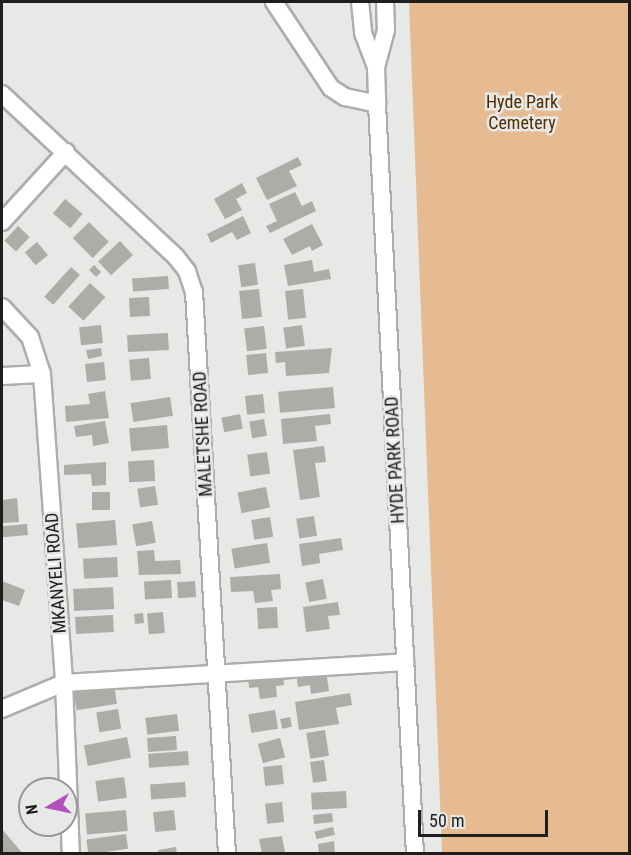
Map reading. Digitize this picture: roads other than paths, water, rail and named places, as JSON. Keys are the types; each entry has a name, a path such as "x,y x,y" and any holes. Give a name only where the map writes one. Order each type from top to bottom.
{"street":[{"path":"274,2 332,88 345,97 377,104"},
{"name":"HYDE PARK ROAD","path":"360,2 363,33 376,67"},
{"name":"HYDE PARK ROAD","path":"385,2 386,30 376,67 377,104 415,854"},
{"name":"MALETSHE ROAD","path":"2,94 176,257 187,271 194,292 227,854"},
{"path":"2,222 66,152"},
{"name":"MKANYELI ROAD","path":"2,307 30,337 42,374 64,682 70,854"},
{"path":"2,376 42,374"},
{"path":"2,709 64,682 405,662"}],"park label":[{"name":"Hyde Park Cemetery","path":"522,113"}]}
